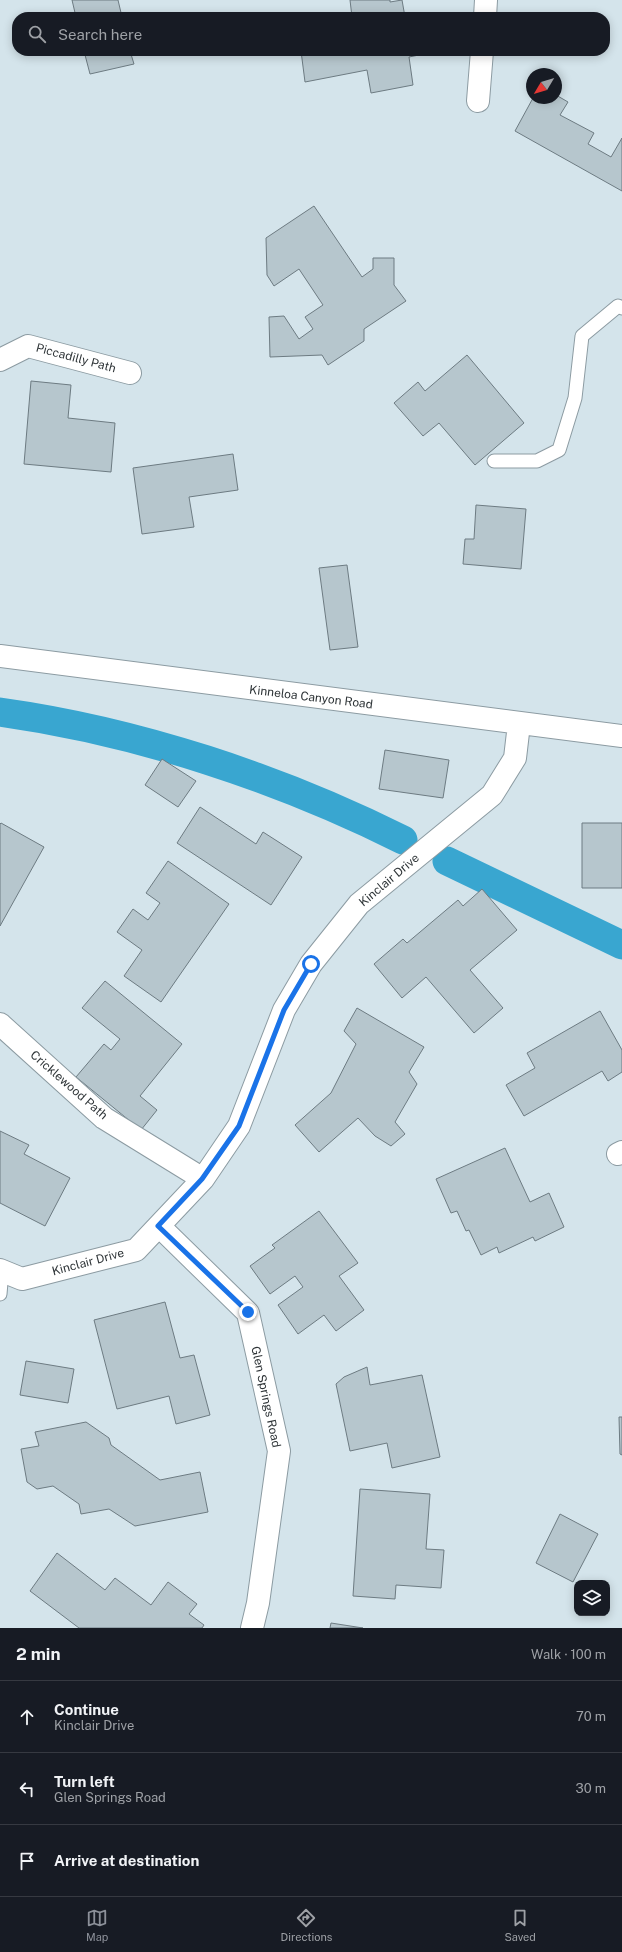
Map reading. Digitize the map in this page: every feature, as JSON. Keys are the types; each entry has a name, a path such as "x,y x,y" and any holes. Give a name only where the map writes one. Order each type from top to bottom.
{"street":[{"path":"485,12 486,0"},
{"path":"478,101 482,56"},
{"name":"Piccadilly Path","path":"0,360 28,346 130,373"},
{"name":"Kinneloa Canyon Road","path":"0,656 622,736"},
{"name":"Kinclair Drive","path":"1,1271 22,1279 136,1250 202,1179 239,1126 284,1010 311,964 359,904 492,795 515,758 520,724"},
{"name":"Cricklewood Path","path":"0,1024 104,1118 202,1179"},
{"name":"Glen Springs Road","path":"158,1226 248,1312 279,1451 258,1602 252,1628"}],"lane":[{"path":"494,461 537,461 559,450 576,398 582,336 618,306 622,308"},
{"path":"0,1294 1,1271"}],"building":[{"path":"72,0 118,0 121,12 75,12"},
{"path":"350,0 390,0 390,2 402,0 404,12 351,12"},
{"path":"85,56 132,56 134,64 90,74"},
{"path":"302,56 414,56 409,57 413,85 371,93 367,70 305,82"},
{"path":"562,98 568,102 560,115 594,133 588,144 611,157 622,138 622,191 515,131 530,104 562,104"},
{"path":"314,206 362,277 373,269 373,258 394,258 394,285 406,301 364,329 364,341 328,365 322,355 270,357 269,317 284,316 299,339 313,329 305,317 323,305 299,269 274,286 267,275 266,238"},
{"path":"467,355 524,423 475,465 439,423 423,436 394,403 418,382 425,391"},
{"path":"31,381 71,385 68,418 115,423 111,472 24,464"},
{"path":"233,454 238,490 189,497 194,527 142,534 133,468"},
{"path":"476,505 526,509 521,569 463,564 465,539 474,539"},
{"path":"347,565 358,647 330,650 319,568"},
{"path":"385,750 449,760 443,798 379,789"},
{"path":"162,759 196,781 178,807 145,785"},
{"path":"200,807 256,844 263,832 302,857 271,905 177,843"},
{"path":"1,823 44,847 0,926 0,824"},
{"path":"582,823 622,823 622,888 582,888"},
{"path":"168,861 229,904 161,1002 124,976 142,950 117,932 133,909 148,920 160,903 146,893"},
{"path":"482,889 517,930 470,970 503,1008 474,1033 426,977 402,998 374,964 403,939 407,943 458,900 463,906"},
{"path":"105,981 182,1044 140,1096 157,1110 141,1130 76,1077 104,1044 111,1050 120,1039 82,1008"},
{"path":"357,1008 424,1047 409,1072 417,1084 395,1122 405,1134 391,1146 375,1136 358,1118 319,1152 295,1125 331,1093 356,1044 344,1031"},
{"path":"600,1011 622,1050 622,1072 608,1081 602,1071 524,1116 506,1085 535,1068 527,1053"},
{"path":"0,1131 29,1145 24,1154 70,1178 45,1226 0,1203"},
{"path":"505,1148 530,1202 549,1193 564,1227 535,1241 533,1237 499,1253 497,1247 481,1255 469,1230 466,1231 457,1211 451,1213 436,1179"},
{"path":"319,1211 358,1263 339,1276 364,1310 336,1331 324,1315 298,1334 278,1305 303,1287 295,1276 270,1294 250,1266 275,1248 272,1245"},
{"path":"165,1302 180,1358 194,1355 210,1415 176,1424 169,1396 117,1409 94,1320"},
{"path":"26,1361 74,1369 68,1403 20,1395"},
{"path":"367,1367 370,1385 422,1375 440,1457 392,1468 387,1443 350,1451 336,1384 344,1377"},
{"path":"619,1417 622,1417 622,1455 620,1454"},
{"path":"86,1422 109,1438 111,1445 160,1480 200,1472 208,1512 135,1526 109,1509 81,1514 79,1504 53,1486 37,1489 27,1482 21,1449 39,1446 35,1432"},
{"path":"360,1489 430,1494 426,1549 444,1550 441,1588 396,1585 395,1599 353,1596"},
{"path":"560,1514 598,1534 573,1582 536,1563"},
{"path":"57,1553 105,1590 115,1578 151,1605 168,1582 197,1604 189,1614 204,1625 202,1628 79,1628 30,1591"},
{"path":"331,1623 363,1628 330,1628"}],"waterway":[{"path":"0,712 52,720 103,731 206,760 257,777 307,797 356,817 403,840"},
{"path":"447,861 622,945"}],"route":[{"path":"248,1312 158,1226 202,1179 239,1126 284,1010 311,964"}]}
